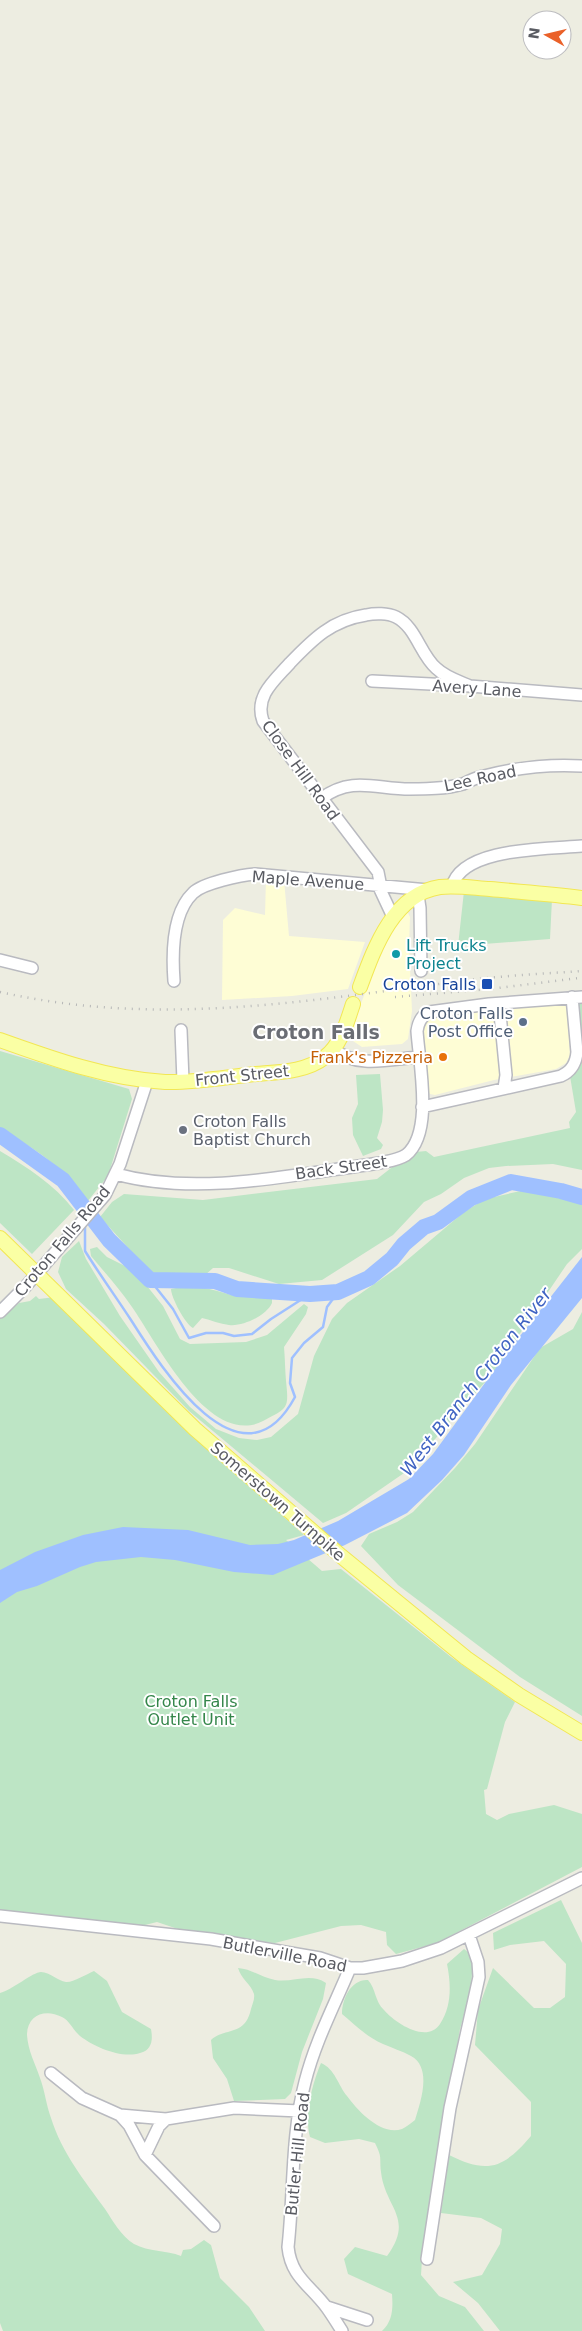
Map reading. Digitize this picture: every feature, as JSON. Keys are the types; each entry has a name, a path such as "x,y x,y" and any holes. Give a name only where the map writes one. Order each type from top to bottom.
{"main road":[{"path":"360,987 377,943 393,917 423,893 452,887 582,898"},
{"path":"334,1049 354,1004"},
{"name":"Front Street","path":"0,1040 78,1065 147,1080 183,1081 306,1067 326,1057 334,1049"},
{"name":"Somerstown Turnpike","path":"0,1238 206,1439 341,1556 466,1658 519,1695 582,1733"}],"street":[{"name":"Close Hill Road","path":"393,917 378,885 380,882 378,872 263,721 260,706 262,698 271,683 322,632 344,620 371,614 395,617 413,634 435,667 445,675 470,686"},
{"name":"Avery Lane","path":"372,681 470,686 582,695"},
{"name":"Lee Road","path":"322,798 332,790 352,785 408,789 439,788 462,784 485,775 532,768 582,766"},
{"path":"452,887 457,873 465,867 487,858 521,851 582,846"},
{"name":"Maple Avenue","path":"174,981 174,943 180,915 192,893 200,888 240,876 255,874 378,885 423,893"},
{"path":"421,971 420,908 423,893"},
{"path":"0,960 32,968"},
{"path":"334,1049 346,1058 354,1061 395,1061 418,1057 418,1024 424,1014 429,1012 577,997 577,1052 573,1068 562,1076 422,1107"},
{"path":"499,1004 506,1075 504,1088"},
{"path":"181,1030 183,1081"},
{"name":"Back Street","path":"116,1174 154,1183 198,1184 399,1159 413,1147 421,1128 422,1107 418,1057"},
{"name":"Croton Falls Road","path":"0,1312 105,1195 116,1174 147,1080"},
{"name":"Butlerville Road","path":"0,1916 211,1939 320,1958 350,1968 385,1966 412,1959 470,1935 582,1878"},
{"path":"427,2259 450,2108 479,1977 478,1962 470,1935"},
{"name":"Butler Hill Road","path":"342,2331 326,2307 295,2273 289,2259 288,2247 300,2111 305,2083 315,2051 350,1968"},
{"path":"51,2073 82,2098 120,2116 130,2125 145,2155 214,2226"},
{"path":"120,2116 166,2119 234,2108 300,2111"},
{"path":"145,2155 159,2126 166,2119"},
{"path":"326,2307 367,2320"}],"shaded area":[{"path":"266,879 284,880 289,936 365,942 348,989 292,996 222,1000 223,920 235,908 265,915"},
{"path":"404,913 408,913 410,917 409,947 412,1011 408,1039 402,1044 362,1047 353,1041 352,1029 383,947"},
{"path":"561,1000 567,1006 570,1055 566,1063 556,1069 494,1080 435,1095 430,1094 425,1089 419,1026 432,1013 503,1009"}],"green space":[{"path":"464,891 552,899 550,939 458,946"},
{"path":"578,1001 582,1001 582,1170 553,1164 506,1166 489,1168 464,1178 441,1194 424,1202 393,1235 322,1280 279,1284 229,1268 213,1268 204,1276 153,1275 100,1217 112,1202 124,1194 203,1200 377,1179 400,1161 416,1152 426,1151 434,1157 570,1128 569,1122 576,1112 570,1076 577,1071 579,1061"},
{"path":"0,1051 129,1089 132,1099 108,1176 87,1202 79,1190 59,1169 25,1144 0,1129"},
{"path":"380,1074 383,1110 382,1122 377,1138 383,1145 381,1149 363,1156 353,1135 352,1118 358,1104 356,1075"},
{"path":"0,1151 49,1184 74,1210 32,1254 0,1223"},
{"path":"525,1190 563,1195 582,1205 582,1249 567,1264 493,1373 407,1471 346,1513 323,1523 189,1411 104,1324 66,1289 58,1272 62,1257 79,1241 86,1259 120,1316 159,1372 190,1407 216,1429 239,1438 257,1440 271,1437 298,1414 314,1356 332,1319 347,1303 400,1266 464,1212 485,1199"},
{"path":"97,1247 107,1257 135,1271 163,1306 180,1339 190,1344 246,1342 267,1335 304,1304 308,1307 306,1314 284,1347 287,1397 285,1407 263,1421 243,1426 223,1420 204,1406 186,1387 127,1300 91,1256 90,1249"},
{"path":"186,1286 205,1288 236,1296 267,1298 272,1299 272,1303 260,1316 241,1324 222,1324 202,1318 193,1328 176,1304 171,1289"},
{"name":"Croton Falls Outlet Unit","path":"36,1296 39,1299 55,1297 233,1471 304,1535 286,1540 322,1571 341,1569 451,1657 515,1702 505,1722 487,1789 484,1790 486,1814 497,1820 509,1814 554,1805 582,1814 582,1867 437,1943 396,1954 387,1945 386,1932 361,1925 341,1926 275,1943 205,1938 157,1922 137,1927 0,1913 0,1319 19,1303 30,1301"},
{"path":"582,1312 582,1716 520,1677 398,1585 361,1546 369,1534 397,1522 413,1512 455,1468 475,1444 540,1348 573,1329"},
{"path":"561,1900 582,1943 582,2331 500,2331 478,2303 453,2282 482,2275 500,2244 502,2229 481,2218 441,2213 449,2155 474,2165 494,2165 512,2156 531,2136 531,2102 475,2045 478,2010 493,1968 534,2008 550,2008 565,1997 566,1964 544,1941 510,1945 494,1950 493,1933"},
{"path":"464,1949 473,1956 471,1990 460,2029 423,2244 421,2275 439,2296 465,2307 484,2331 382,2331 390,2319 392,2294 348,2274 344,2259 355,2247 387,2256 395,2243 398,2222 384,2184 379,2152 375,2143 359,2139 325,2143 310,2137 308,2109 321,2063 330,2069 344,2092 357,2108 378,2126 394,2130 402,2129 415,2120 423,2086 422,2069 418,2061 408,2054 372,2038 342,2014 342,2008 352,1986 368,1980 381,2007 389,2015 403,2025 419,2032 434,2030 444,2017 449,2002 450,1987 447,1964"},
{"path":"238,1968 275,1980 314,1978 326,1983 323,1999 302,2052 291,2093 285,2099 234,2101 227,2079 213,2058 211,2040 244,2024 253,2002 253,1990"},
{"path":"94,1971 107,1981 122,2012 151,2029 152,2041 144,2052 133,2054 117,2053 100,2048 86,2040 67,2021 56,2014 43,2013 30,2022 27,2035 29,2046 42,2083 49,2113 61,2143 74,2166 118,2228 134,2244 181,2256 183,2250 191,2249 204,2240 211,2245 220,2278 249,2307 265,2331 3,2331 0,2323 0,1993 41,1972 69,1982"}],"water":[{"path":"582,1257 582,1298 511,1385 464,1455 442,1480 407,1513 345,1545 273,1575 234,1572 175,1560 141,1557 96,1562 80,1567 37,1586 17,1592 0,1603 0,1570 35,1552 83,1535 123,1527 188,1530 250,1545 278,1544 294,1540 338,1521 409,1479 433,1454 509,1350"}],"waterway":[{"path":"0,1135 63,1180 109,1240 150,1280 215,1281 237,1289 310,1294 338,1292 369,1278 392,1259 404,1244 424,1227 438,1222 471,1198 511,1182 561,1191 582,1197"},
{"path":"83,1204 84,1213"},
{"path":"85,1226 85,1251 162,1366 183,1392 205,1414 228,1429 251,1433 274,1424 295,1397 290,1383 292,1358 304,1343 323,1327 327,1307 338,1292"},
{"path":"150,1280 173,1309 189,1338 206,1333 223,1333 234,1336 252,1334 271,1319 310,1294"}],"railway":[{"path":"0,992 58,1002 115,1008 227,1008 340,997 486,978 582,971"},
{"path":"395,997 490,989 579,978"}],"place":[{"name":"Lift Trucks Project","path":"396,954"},
{"name":"Croton Falls","path":"487,984"},
{"name":"Croton Falls Post Office","path":"523,1022"},
{"name":"Frank's Pizzeria","path":"443,1057"},
{"name":"Croton Falls Baptist Church","path":"183,1130"}],"district":[{"name":"Croton Falls","path":"316,1032"}],"water label":[{"name":"West Branch Croton River","path":"476,1382"}]}
